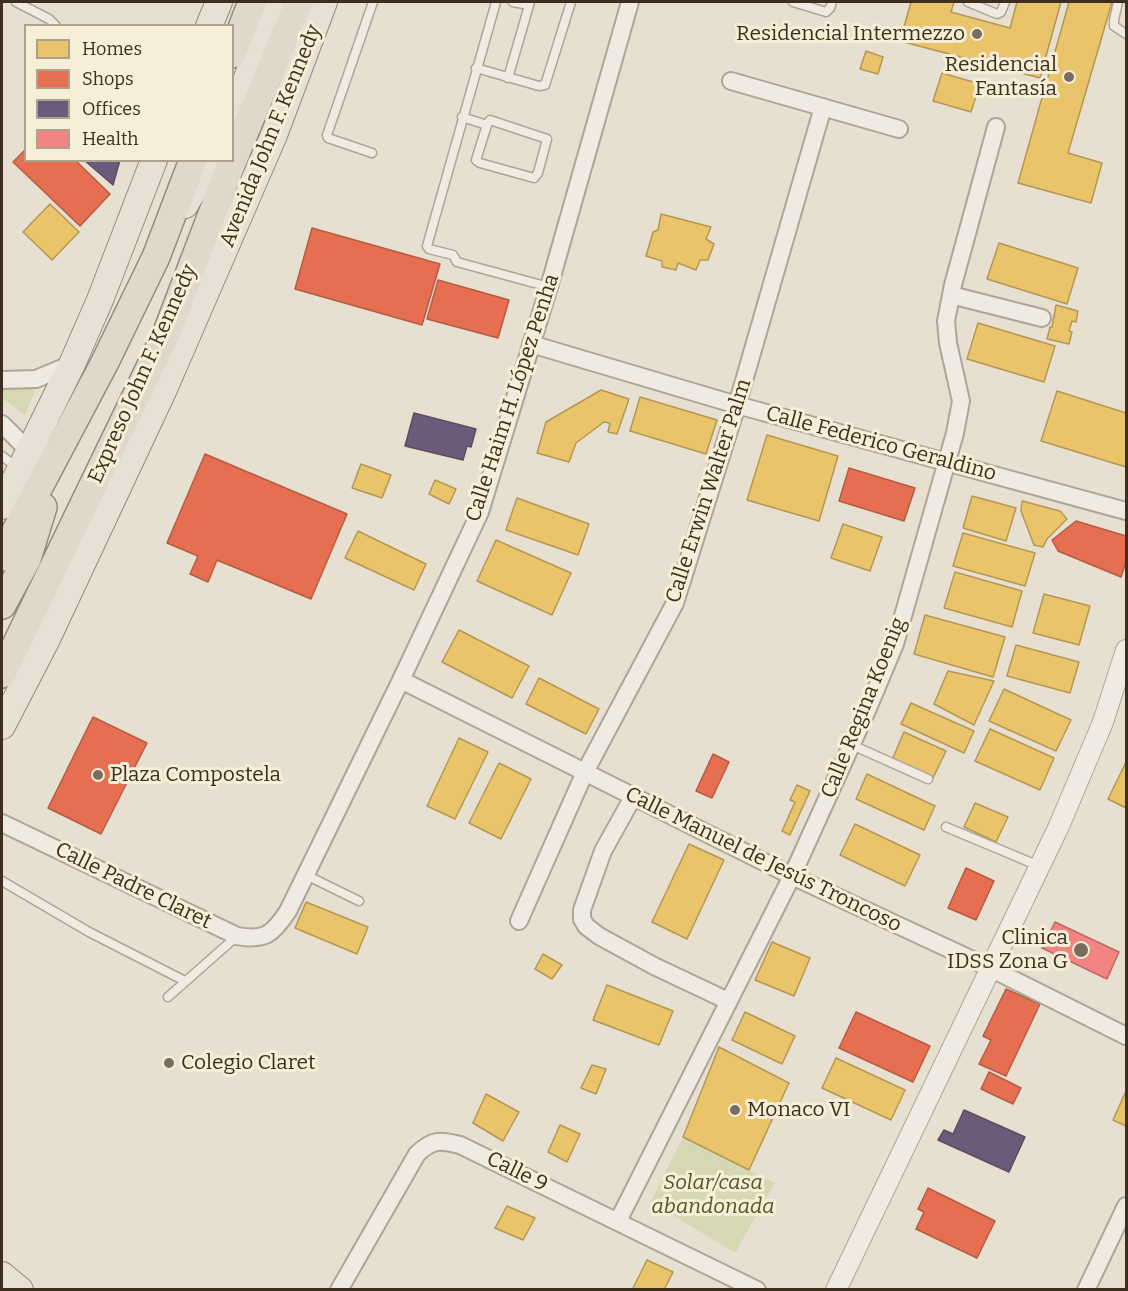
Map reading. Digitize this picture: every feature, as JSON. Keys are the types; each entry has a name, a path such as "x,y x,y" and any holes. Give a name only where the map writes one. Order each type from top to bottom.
{"highway":[{"path":"234,49 252,2"},
{"name":"Expreso John F. Kennedy","path":"2,674 167,332 299,2"},
{"name":"Expreso John F. Kennedy","path":"2,557 156,257 192,162"},
{"path":"3,602 27,559 62,444"}],"main road":[{"path":"203,24 210,2"},
{"path":"210,24 219,2"},
{"path":"234,112 276,2"},
{"name":"Avenida John F. Kennedy","path":"2,726 46,641 168,379 274,135 324,2"},
{"path":"2,503 17,459 72,364 100,300 153,162"},
{"path":"156,257 209,162"},
{"path":"2,1275 20,1290"}],"street":[{"name":"Calle Haim H. López Penha","path":"267,936 278,926 288,911 480,512 549,287 630,2"},
{"path":"731,81 899,129"},
{"name":"Calle Erwin Walter Palm","path":"519,921 585,772 675,603 737,405 822,107"},
{"name":"Calle Regina Koenig","path":"618,1221 792,876 895,644 948,461 961,401 948,343 946,321 996,127"},
{"path":"951,295 1042,318"},
{"name":"Calle Federico Geraldino","path":"531,344 737,405 1126,511"},
{"path":"2,380 36,379 72,364"},
{"path":"2,424 17,459"},
{"path":"836,1290 1039,866 1103,722 1126,650"},
{"name":"Calle Manuel de Jesús Troncoso","path":"401,680 792,876 1126,1035"},
{"path":"633,797 603,851 582,910 582,919 586,926 599,936 654,966 729,1001"},
{"name":"Calle Padre Claret","path":"2,823 237,936 253,939 267,936"},
{"name":"Calle 9","path":"339,1290 417,1154 428,1145 442,1140 460,1145 757,1290"},
{"path":"1086,1290 1126,1206"}],"lane":[{"path":"16,2 49,19 54,24"},
{"path":"372,153 328,138 327,135 373,2"},
{"path":"496,2 427,246 453,255 457,262 549,287"},
{"path":"508,78 530,3 513,2"},
{"path":"477,68 539,86 545,85 571,2"},
{"path":"793,2 826,12 832,2"},
{"path":"968,2 997,14 1001,12 1005,2"},
{"path":"1118,2 1114,26 1126,34"},
{"path":"462,117 487,125"},
{"path":"490,120 547,139 538,173 534,178 476,160 487,125 490,120"},
{"path":"852,745 928,779"},
{"path":"946,827 1039,866"},
{"path":"306,874 359,901"},
{"path":"2,881 89,932 185,981"},
{"path":"168,997 237,936"}],"green space":[{"path":"14,383 35,390 25,415 2,398 2,384"},
{"name":"Solar/casa abandonada","path":"683,1137 775,1183 735,1253 651,1202"}],"building: Homes":[{"name":"Residencial Intermezzo","path":"911,2 954,2 951,12 1010,28 1017,2 1061,2 1040,78 900,41"},
{"name":"Residencial Fantasía","path":"1069,2 1112,2 1068,153 1102,163 1091,203 1018,183"},
{"path":"866,51 883,57 878,74 860,69"},
{"path":"942,73 980,84 971,112 933,101"},
{"path":"50,204 79,232 52,260 23,232"},
{"path":"661,214 711,227 706,239 714,244 708,260 700,260 696,270 678,263 676,270 662,267 662,261 646,256 653,232 658,230"},
{"path":"999,243 1078,268 1067,304 987,279"},
{"path":"1056,305 1078,311 1076,322 1072,321 1069,331 1072,332 1069,344 1047,339"},
{"path":"978,323 1055,346 1044,382 967,359"},
{"path":"601,390 629,399 617,434 608,432 610,423 604,422 576,443 569,462 537,453 546,422"},
{"path":"1057,391 1126,413 1126,467 1041,441"},
{"path":"640,397 717,420 706,454 630,431"},
{"path":"767,435 838,456 819,521 747,500"},
{"path":"361,464 391,475 382,498 352,488"},
{"path":"435,480 456,489 449,504 429,494"},
{"path":"972,496 1016,508 1006,541 963,528"},
{"path":"517,498 589,524 578,555 506,530"},
{"path":"1022,501 1060,511 1067,519 1047,539 1043,547 1034,545 1021,511"},
{"path":"843,524 882,537 870,571 831,558"},
{"path":"358,531 426,564 414,590 345,558"},
{"path":"963,533 1035,553 1025,586 953,566"},
{"path":"496,540 571,573 552,615 477,581"},
{"path":"955,572 1022,591 1012,627 944,608"},
{"path":"1044,594 1090,606 1079,645 1033,633"},
{"path":"925,615 1005,637 993,677 914,654"},
{"path":"459,630 529,666 512,698 442,662"},
{"path":"1016,645 1079,662 1070,693 1007,676"},
{"path":"948,671 994,681 974,725 934,704"},
{"path":"539,678 599,709 586,734 526,704"},
{"path":"1004,689 1071,720 1056,751 989,721"},
{"path":"911,703 974,731 964,753 901,724"},
{"path":"990,729 1054,758 1040,790 975,761"},
{"path":"904,732 946,751 933,778 892,760"},
{"path":"459,738 488,752 455,819 427,806"},
{"path":"1126,762 1126,808 1108,799"},
{"path":"499,763 531,779 501,839 469,823"},
{"path":"867,774 935,806 924,830 856,799"},
{"path":"797,785 810,791 790,835 782,831 795,802 790,800"},
{"path":"975,803 1008,817 996,842 964,827"},
{"path":"855,824 920,855 905,886 840,855"},
{"path":"689,844 724,860 687,939 652,922"},
{"path":"306,902 368,927 357,954 295,928"},
{"path":"772,942 810,958 794,996 755,980"},
{"path":"543,954 562,965 552,979 535,969"},
{"path":"607,985 673,1011 659,1045 593,1020"},
{"path":"745,1012 795,1036 782,1064 732,1040"},
{"name":"Monaco VI","path":"719,1047 789,1083 749,1170 683,1137"},
{"path":"836,1058 905,1090 891,1120 822,1088"},
{"path":"592,1065 606,1069 596,1094 581,1088"},
{"path":"1126,1091 1126,1126 1113,1120"},
{"path":"486,1094 519,1112 503,1141 473,1123"},
{"path":"560,1125 580,1134 567,1162 548,1152"},
{"path":"507,1206 535,1218 523,1240 495,1228"},
{"path":"647,1260 673,1272 664,1290 632,1290"}],"building: Shops":[{"path":"24,151 24,162 77,162 110,194 80,226 13,162"},
{"path":"312,228 440,264 422,325 295,289"},
{"path":"438,280 509,300 498,338 427,319"},
{"path":"205,454 347,514 311,599 217,560 208,582 190,574 198,556 167,543"},
{"path":"849,468 915,488 904,521 839,501"},
{"path":"1076,521 1126,536 1126,562 1121,577 1058,551 1052,540"},
{"name":"Plaza Compostela","path":"93,717 147,743 101,834 48,808"},
{"path":"713,754 729,762 712,798 696,791"},
{"path":"966,868 994,881 976,920 948,908"},
{"path":"1006,989 1040,1004 1006,1076 979,1064 991,1040 983,1036"},
{"path":"856,1012 930,1046 913,1082 839,1048"},
{"path":"989,1072 1021,1088 1013,1104 981,1089"},
{"path":"928,1188 995,1221 977,1258 916,1229 924,1212 918,1209"}],"building: Offices":[{"path":"86,162 119,162 113,185"},
{"path":"414,413 476,429 471,447 467,446 463,460 405,446"},
{"path":"964,1110 1025,1137 1009,1172 938,1140 944,1130 953,1134"}],"building: Health":[{"name":"Clinica IDSS Zona G","path":"1055,922 1119,952 1107,979 1042,948"}],"place":[{"name":"Residencial Intermezzo","path":"977,34"},
{"name":"Residencial Fantasía","path":"1069,77"},
{"name":"Plaza Compostela","path":"98,775"},
{"name":"Clinica IDSS Zona G","path":"1081,950"},
{"name":"Colegio Claret","path":"169,1063"},
{"name":"Monaco VI","path":"735,1110"}]}
